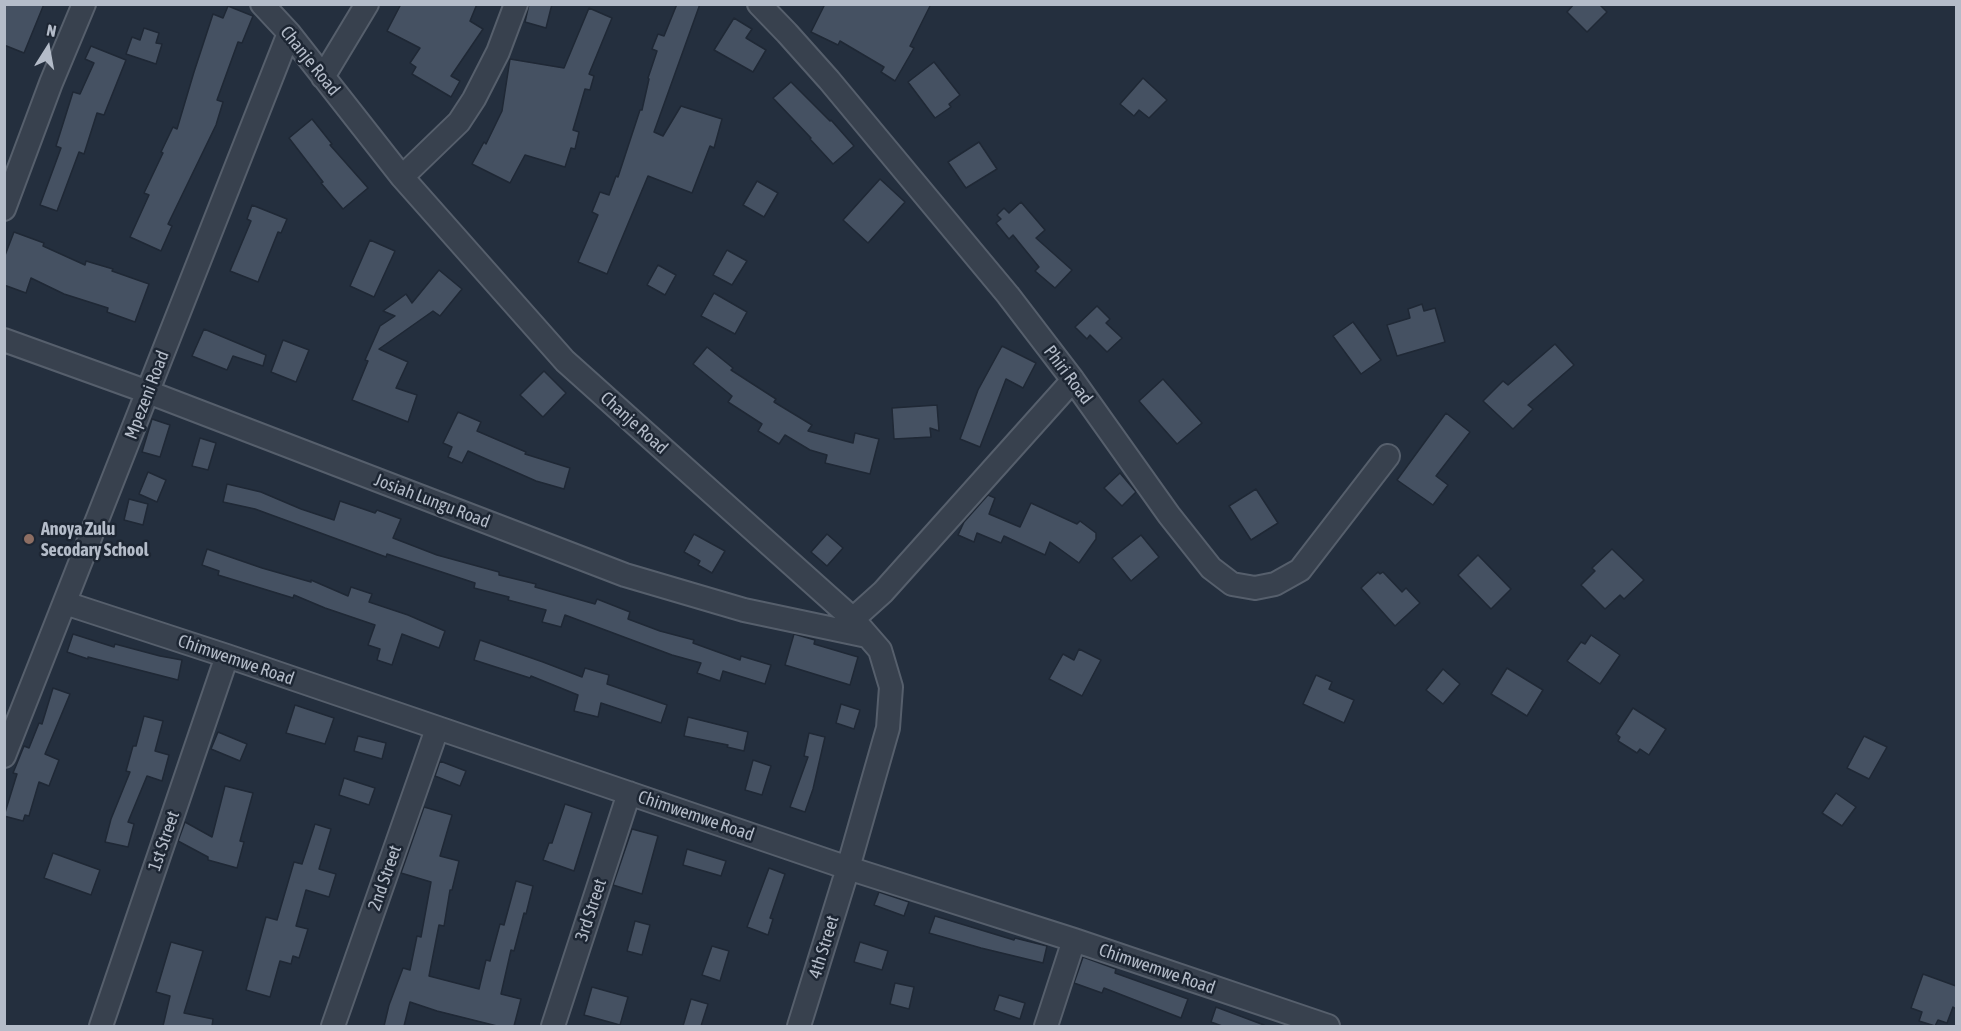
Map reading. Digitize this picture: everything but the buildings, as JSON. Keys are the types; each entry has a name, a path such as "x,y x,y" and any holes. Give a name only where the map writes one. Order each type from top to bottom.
{"street":[{"path":"4,208 51,83 84,4"},
{"name":"Chanje Road","path":"262,4 289,33 402,177 565,361 860,627 879,650 891,687 888,728 848,868"},
{"path":"323,77 367,4"},
{"path":"402,177 459,122 474,99 498,52 516,4"},
{"name":"Phiri Road","path":"759,4 829,80 1008,295 1073,380 1168,514 1211,568 1232,584 1255,588 1275,584 1300,570 1388,456"},
{"name":"Mpezeni Road","path":"4,756 289,33"},
{"name":"Josiah Lungu Road","path":"4,340 148,392 625,575 744,610 860,627"},
{"path":"860,627 883,592 1073,380"},
{"name":"Chimwemwe Road","path":"65,603 848,868 1074,940 1269,1017 1328,1026"},
{"name":"1st Street","path":"101,1026 227,656"},
{"name":"2nd Street","path":"333,1026 436,729"},
{"name":"3rd Street","path":"554,1026 629,793"},
{"name":"4th Street","path":"799,1026 848,868"},
{"path":"1046,1026 1074,940"}],"place":[{"name":"Anoya Zulu Secodary School","path":"29,539"}]}
